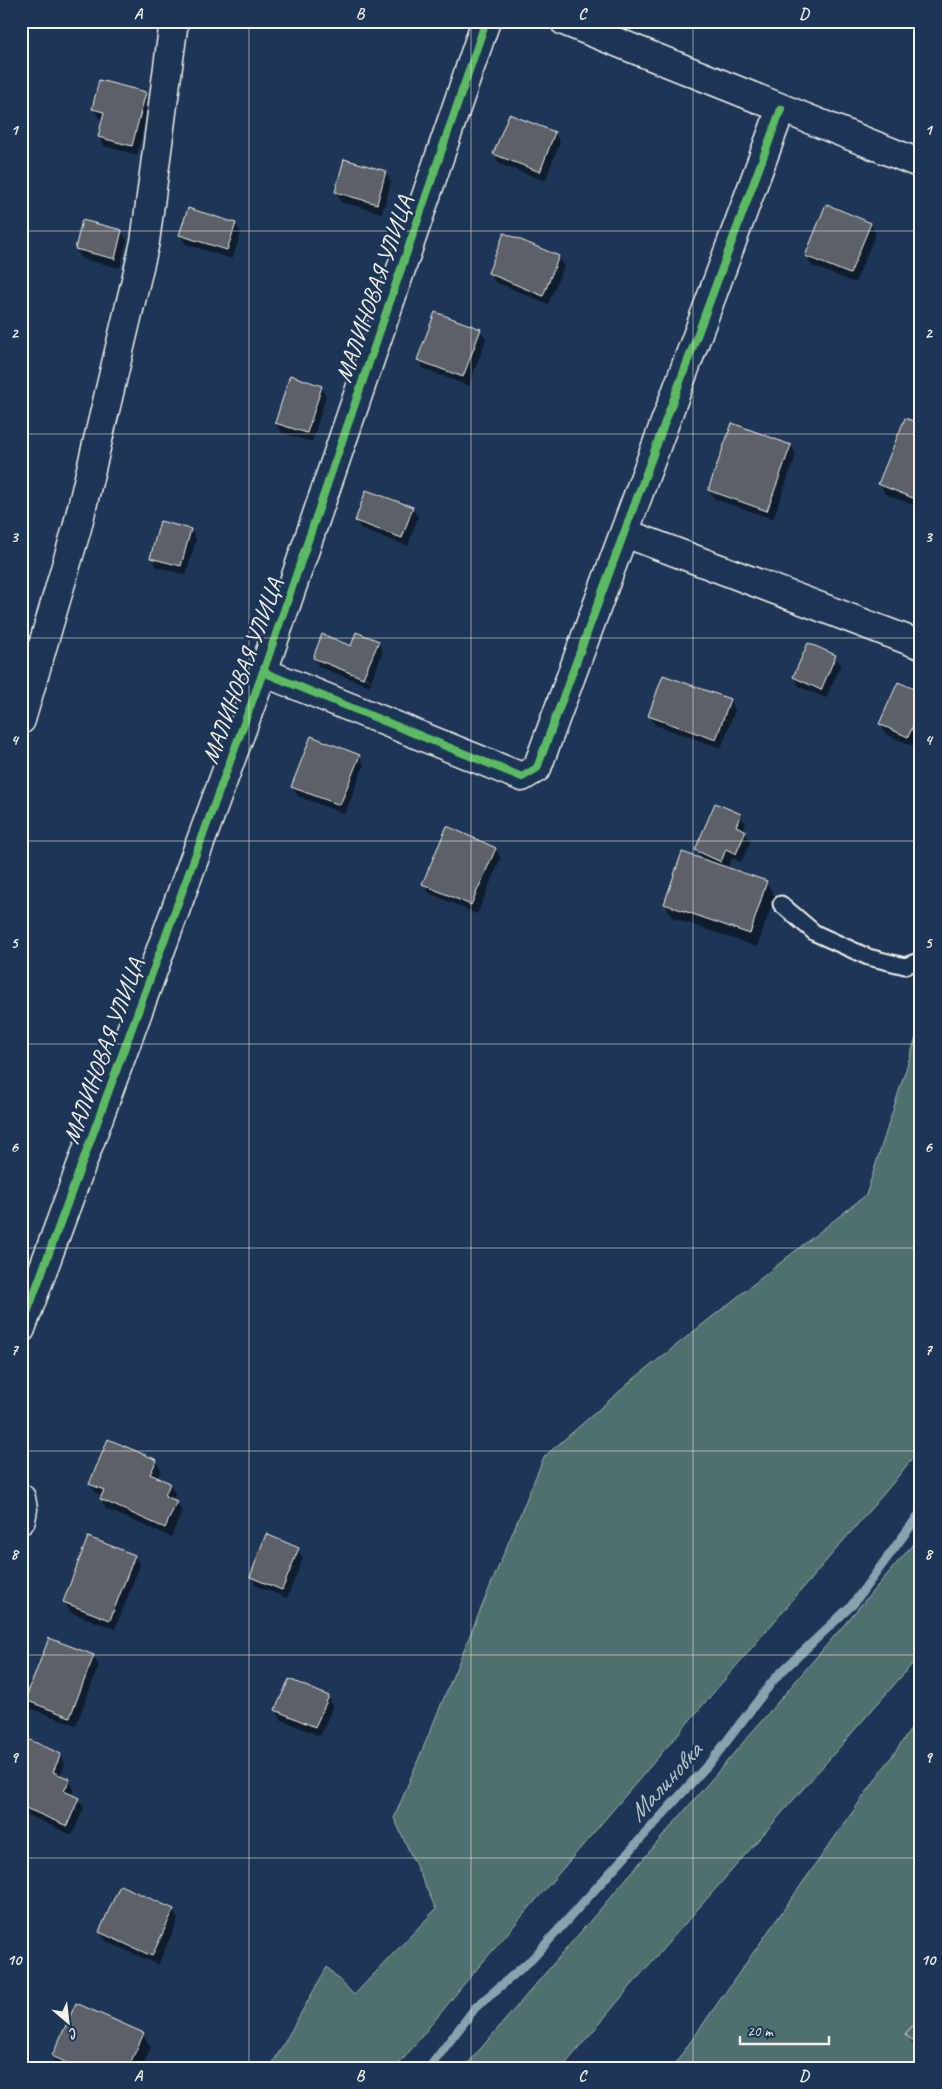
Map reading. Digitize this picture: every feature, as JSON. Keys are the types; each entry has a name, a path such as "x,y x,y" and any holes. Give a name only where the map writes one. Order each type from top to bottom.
{"street":[{"path":"21,720 78,528 145,242 174,21"},
{"name":"МАЛИНОВАЯ УЛИЦА","path":"21,1329 263,672 486,21"},
{"path":"564,21 921,164"},
{"path":"263,672 522,777 537,768 781,109"},
{"path":"625,532 921,645"},
{"path":"21,1498 23,1510 21,1520"}],"lane":[{"path":"781,904 815,933 868,957 905,966 921,960"}],"green space":[{"path":"921,1022 921,1447 892,1484 464,1984 396,2068 270,2068 327,1967 354,1995 436,1909 394,1818 544,1457 635,1378 866,1195"},
{"path":"921,1535 921,1654 641,1974 562,2068 464,2068"},
{"path":"921,1715 921,2068 672,2068"}],"building":[{"path":"99,80 146,92 132,146 98,137 104,112 92,109"},
{"path":"509,114 555,132 540,172 493,154"},
{"path":"344,159 386,171 377,204 335,192"},
{"path":"826,204 871,223 850,274 805,256"},
{"path":"188,208 236,223 227,250 179,235"},
{"path":"82,220 122,230 115,259 75,249"},
{"path":"504,233 559,256 543,296 488,273"},
{"path":"435,312 481,329 463,377 417,360"},
{"path":"921,370 921,391 914,388"},
{"path":"290,375 322,386 307,433 275,423"},
{"path":"905,418 921,424 921,493 918,500 878,484"},
{"path":"732,423 791,445 767,511 708,490"},
{"path":"366,490 413,507 402,538 355,521"},
{"path":"160,521 191,529 181,566 150,558"},
{"path":"356,632 379,641 363,678 313,658 322,634 351,646"},
{"path":"808,643 836,655 821,690 793,677"},
{"path":"663,675 730,699 716,740 648,716"},
{"path":"898,682 921,692 921,708 908,737 879,724"},
{"path":"311,736 360,755 340,805 291,787"},
{"path":"715,803 741,814 736,826 746,831 736,854 726,849 721,862 695,850"},
{"path":"447,826 496,848 471,905 422,884"},
{"path":"682,852 767,881 750,934 664,904"},
{"path":"108,1439 157,1460 150,1474 170,1483 165,1496 177,1501 165,1528 100,1499 104,1490 89,1484"},
{"path":"266,1534 299,1548 282,1590 250,1577"},
{"path":"88,1537 135,1555 110,1620 63,1602"},
{"path":"49,1638 94,1655 70,1717 25,1700"},
{"path":"289,1679 329,1696 315,1727 275,1710"},
{"path":"21,1736 61,1754 53,1772 70,1779 64,1791 79,1798 67,1826 21,1806"},
{"path":"120,1885 174,1909 152,1956 99,1932"},
{"path":"76,2003 144,2033 128,2068 78,2068 52,2056"},
{"path":"921,2017 921,2048 905,2034"}],"waterway":[{"name":"Малиновка","path":"429,2068 475,2008 532,1959 713,1759 776,1677 853,1604 921,1512"}],"cycle path":[{"path":"21,1329 263,672 486,21"},
{"path":"263,672 522,777 537,768 781,109"}]}
